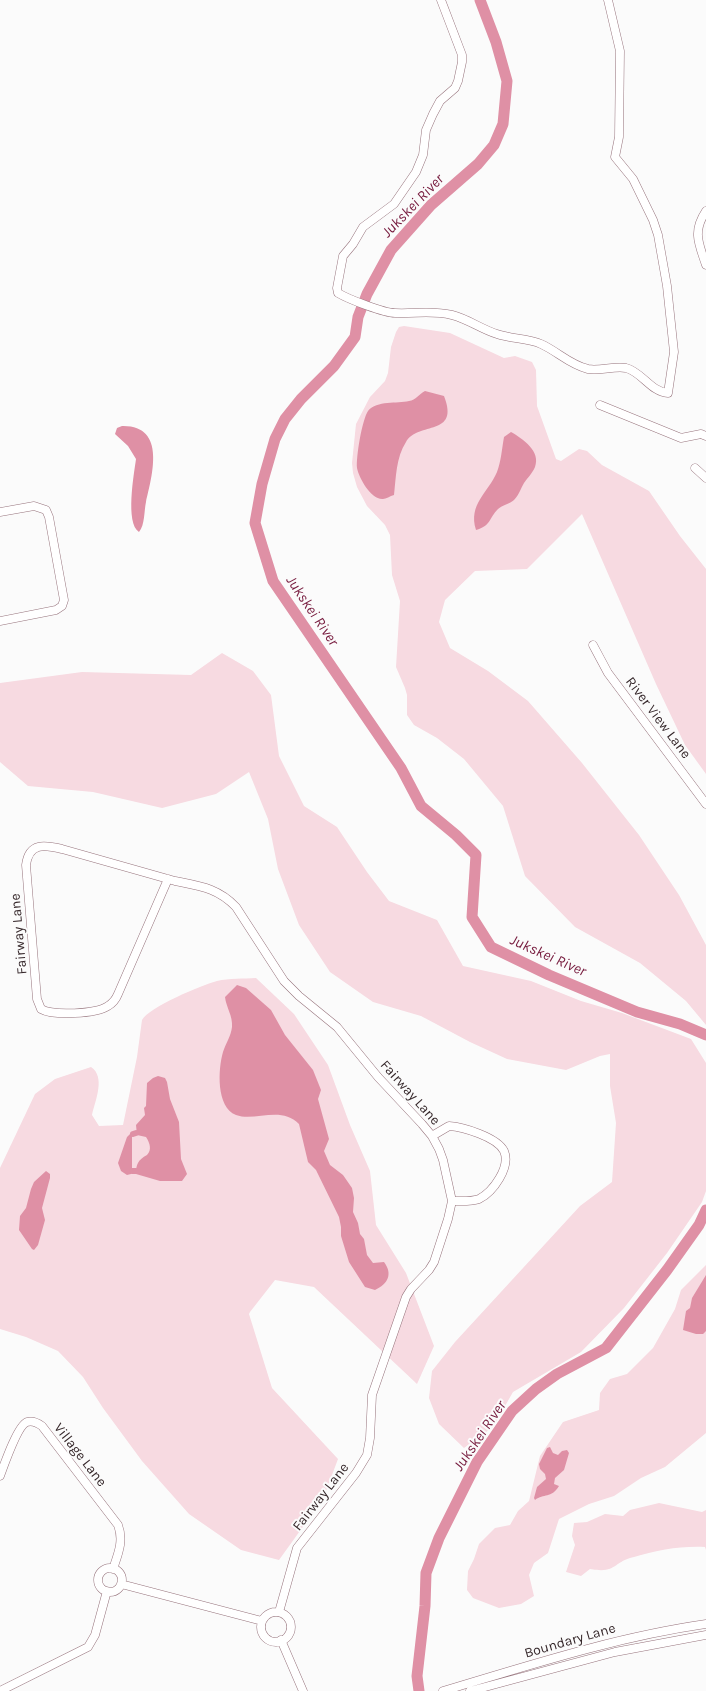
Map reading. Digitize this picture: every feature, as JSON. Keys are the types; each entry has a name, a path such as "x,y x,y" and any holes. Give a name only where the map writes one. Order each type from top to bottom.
{"street":[{"path":"441,0 462,55 458,81 455,88 438,104 426,130 420,165 405,189 388,209 363,227 343,256 337,288 338,293 373,307 395,313 417,314 433,311 458,317 496,334 536,342 585,368 595,370 625,368 635,372 660,391 666,393 668,392 674,352 667,286 658,235 633,179 615,157 619,138 620,51 608,0"},
{"path":"706,211 699,224 697,238 706,265"},
{"path":"697,238 706,238"},
{"path":"600,406 681,438 701,434 706,436"},
{"path":"695,468 706,478"},
{"path":"0,512 34,506 46,510 49,517 64,600 62,606 56,610 0,621"},
{"name":"River View Lane","path":"593,645 608,673 706,804"},
{"name":"Fairway Lane","path":"168,879 113,1002 107,1007 91,1011 57,1014 41,1009 37,999 26,871 27,860 31,852 40,846 49,846 168,879 209,888 220,893 240,911 284,981 299,996 336,1026 378,1077 432,1136 443,1160 452,1201 434,1262 406,1297 374,1386 370,1407 370,1446 367,1455 356,1473 297,1548 279,1612"},
{"path":"432,1136 449,1126 462,1128 495,1142 502,1148 505,1155 505,1166 502,1174 482,1196 472,1200 452,1201"},
{"name":"Village Lane","path":"0,1476 21,1427 29,1421 34,1421 42,1426 121,1531 121,1543 113,1569"},
{"path":"113,1569 121,1575 121,1584 114,1591 107,1591 99,1584 99,1577 103,1571 113,1569"},
{"path":"121,1584 262,1622"},
{"path":"0,1691 88,1647 95,1635 107,1591"},
{"path":"279,1612 287,1617 290,1625 288,1634 281,1640 272,1641 264,1635 261,1626 262,1622 267,1615 279,1612"},
{"name":"Boundary Lane","path":"470,1691 496,1679 609,1642 706,1624"},
{"name":"Boundary Lane","path":"443,1691 615,1652 706,1635"},
{"path":"281,1640 303,1691"}],"shaded area":[{"path":"404,326 450,333 504,358 515,356 532,362 536,370 537,406 556,459 561,461 579,449 587,451 602,465 649,491 680,536 706,569 706,774 685,745 656,684 582,514 527,569 475,571 445,600 439,622 450,648 488,671 528,701 582,763 639,835 679,895 706,945 706,1025 686,1001 640,963 575,927 525,876 503,806 464,759 437,738 414,725 407,715 407,695 396,667 400,601 392,575 390,535 385,525 367,506 357,487 352,463 356,424 370,397 385,381 388,373 391,347 396,332 399,327"},
{"path":"425,391 444,396 447,409 446,418 442,423 419,432 406,442 398,461 394,495 384,499 374,496 366,488 357,468 360,439 368,411 377,405 411,400"},
{"path":"122,426 136,428 146,434 151,443 153,454 151,479 143,522 139,532 132,519 131,509 136,459 128,446 115,434 117,428"},
{"path":"511,432 530,446 535,456 535,467 514,500 500,508 487,524 476,530 474,521 477,506 497,472 504,437"},
{"path":"222,653 253,671 271,695 279,756 304,806 337,827 389,901 437,920 463,966 531,981 581,1001 622,1013 691,1039 706,1063 706,1191 702,1202 667,1253 624,1308 581,1352 513,1392 493,1427 464,1448 439,1424 429,1398 432,1371 455,1342 580,1206 612,1182 616,1123 610,1086 610,1054 600,1056 566,1070 507,1059 421,1016 373,1002 330,972 299,925 278,869 268,819 249,772 216,794 162,808 93,792 28,786 0,762 0,683 82,672 191,675"},
{"path":"256,978 294,1014 328,1065 350,1125 370,1171 376,1225 406,1273 434,1346 417,1384 314,1287 275,1280 250,1312 249,1314 272,1388 338,1459 323,1499 279,1560 241,1550 189,1514 142,1461 83,1377 58,1351 26,1337 0,1329 0,1168 35,1094 55,1079 91,1067 98,1077 99,1083 92,1115 99,1126 123,1125 137,1057 142,1020 155,1009 176,997 210,983 226,979"},
{"path":"237,985 246,988 271,1010 285,1035 313,1070 321,1090 318,1099 329,1139 324,1151 330,1165 343,1175 352,1188 354,1198 353,1212 360,1234 364,1239 367,1255 373,1263 384,1262 387,1266 389,1275 386,1282 375,1290 365,1287 349,1262 341,1236 339,1217 316,1170 308,1162 299,1124 292,1118 276,1115 243,1117 229,1111 225,1104 220,1087 220,1068 232,1023 225,997"},
{"path":"158,1076 165,1078 167,1082 170,1099 179,1122 181,1159 187,1174 182,1181 160,1181 136,1174 138,1163 149,1153 150,1149 146,1137 137,1135 136,1125 145,1115 147,1083"},
{"path":"132,1132 132,1171 131,1174 127,1175 121,1171 118,1163 127,1137"},
{"path":"46,1171 50,1174 50,1178 42,1208 45,1220 38,1245 34,1250 19,1230 20,1216 26,1208 34,1182"},
{"path":"706,1265 706,1433 665,1467 641,1478 614,1496 589,1504 559,1519 548,1553 534,1563 529,1575 534,1596 521,1604 499,1608 473,1598 467,1590 468,1571 479,1544 495,1528 510,1525 518,1511 529,1501 540,1456 563,1422 599,1410 600,1393 610,1379 627,1374 653,1348 675,1309 681,1290"},
{"path":"706,1275 706,1331 703,1334 696,1334 683,1330 686,1311 690,1308 692,1298"},
{"path":"550,1447 553,1453 558,1455 562,1451 567,1450 569,1453 564,1470 555,1478 554,1484 559,1486 553,1493 535,1500 537,1487 546,1479 539,1464 547,1448"},
{"path":"659,1503 702,1512 706,1510 706,1550 705,1547 669,1549 627,1559 610,1569 590,1569 581,1576 566,1572 575,1545 572,1536 574,1523 587,1522 605,1514 623,1516 630,1510"}],"waterway":[{"name":"Jukskei River","path":"480,0 496,42 507,81 503,124 494,145 478,164 431,205 391,250 367,294 358,317 355,337 334,366 301,399 285,419 275,439 262,484 255,523 273,581 401,768 421,806 456,835 476,855 472,917 491,947 549,975 637,1012 680,1024 706,1035"},
{"name":"Jukskei River","path":"419,1691 417,1676 425,1606 426,1573 439,1538 477,1462 512,1411 536,1389 557,1374 606,1348 667,1270 699,1225 706,1210"}]}
